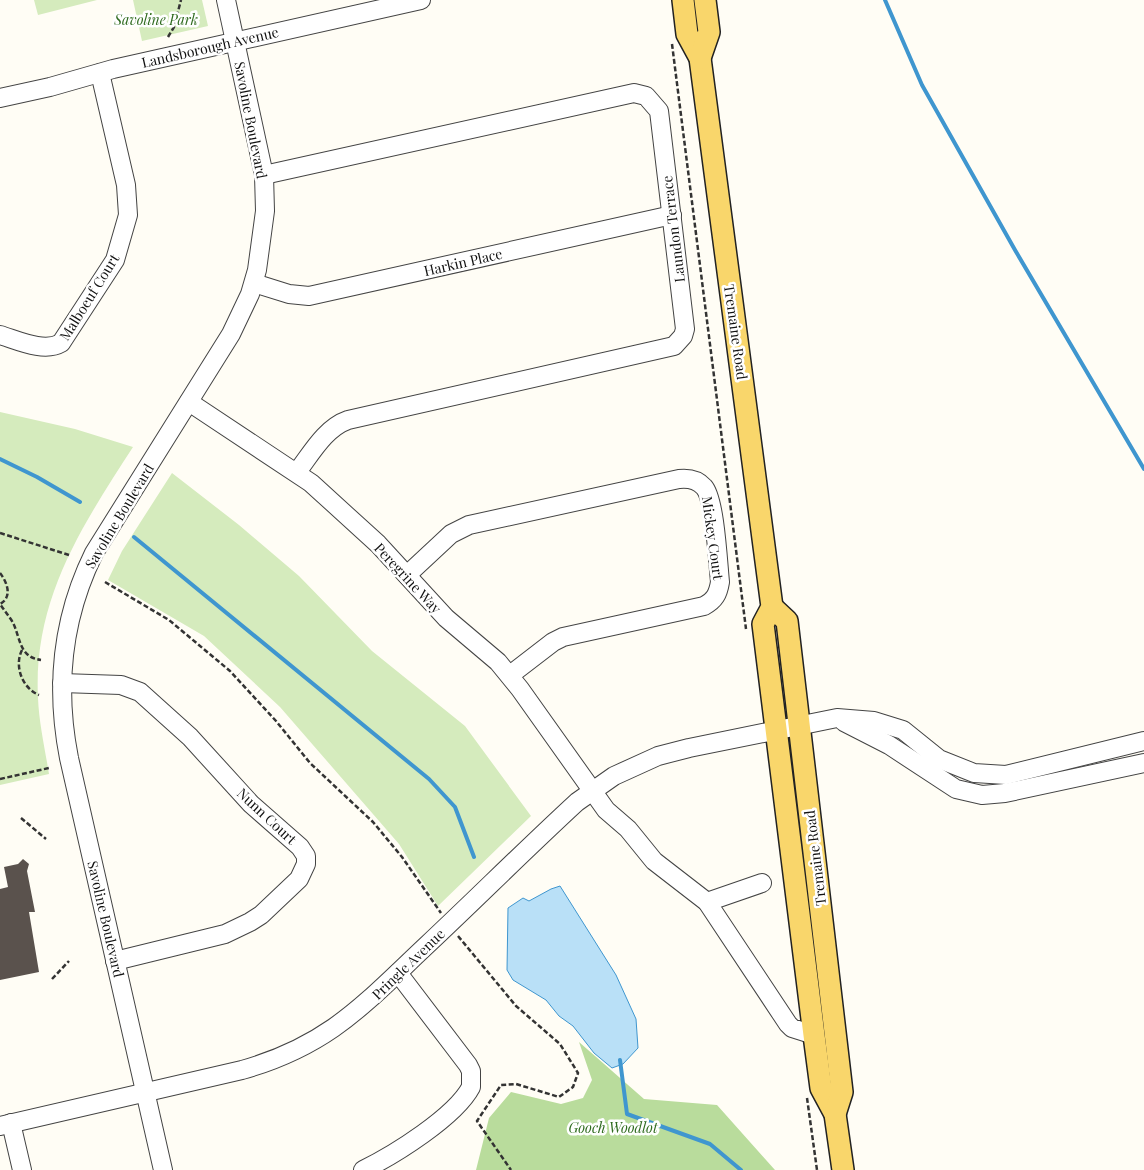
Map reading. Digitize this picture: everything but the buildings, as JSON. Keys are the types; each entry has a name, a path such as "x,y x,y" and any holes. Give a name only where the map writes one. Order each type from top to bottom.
{"main road":[{"name":"Tremaine Road","path":"683,0 686,34 700,58 772,607 763,624 814,1036 822,1088 835,1114 843,1170"},
{"name":"Tremaine Road","path":"700,58 709,32 705,0"},
{"name":"Tremaine Road","path":"772,607 787,621 801,725 842,1092 835,1114"}],"street":[{"name":"Savoline Boulevard","path":"163,1170 69,758 63,720 62,684 68,627 86,570 102,540 232,334 254,282 263,234 265,211 264,174 226,0"},
{"name":"Landsborough Avenue","path":"0,98 235,41 421,0"},
{"name":"Malboeuf Court","path":"0,335 46,347 61,343 96,291 118,251 125,230 128,202 100,73"},
{"name":"Laundon Terrace","path":"264,174 634,93 646,96 658,111 672,215 684,329 683,336 674,346 348,420 340,423 326,434 297,472"},
{"name":"Harkin Place","path":"254,282 294,295 309,296 672,215"},
{"name":"Peregrine Way","path":"189,402 297,472 378,544 446,618 510,675 606,810 628,829 654,861 707,902 788,1024 792,1028 814,1036"},
{"name":"Mickey Court","path":"407,575 451,534 470,525 679,479 695,480 705,488 711,503 720,582 719,590 713,600 704,606 563,637 553,642 510,675"},
{"name":"Nunn Court","path":"62,684 121,685 140,692 190,737 251,804 300,847 306,856 306,864 299,879 261,915 250,922 225,934 115,961"},
{"name":"Pringle Avenue","path":"6,1125 242,1070 292,1054 344,1022 398,973 567,811 592,790 629,768 658,756 837,718 874,721 903,730 939,759 974,773 1006,775 1144,742"},
{"path":"837,718 890,744 956,789 982,795 1006,793 1144,763"},
{"path":"707,902 762,883"},
{"path":"363,1170 394,1153 422,1134 472,1087 471,1072 468,1065 398,973"},
{"path":"6,1125 22,1170"}],"path":[{"path":"168,37 174,27 180,0"},
{"path":"671,35 746,634"},
{"path":"0,534 69,555"},
{"path":"0,573 6,583 8,594 6,599 0,604 12,621 22,650 33,659 41,660"},
{"path":"105,582 169,620 230,671 276,721 310,763 373,822 402,857 437,908"},
{"path":"22,650 18,660 21,677 33,693 39,695"},
{"path":"0,779 49,768"},
{"path":"21,818 46,839"},
{"path":"461,939 516,1006 560,1044 578,1073 573,1087 559,1097 516,1084 501,1085 477,1121 511,1170"},
{"path":"52,979 70,961"},
{"path":"807,1097 816,1170"}],"green space":[{"name":"Savoline Park","path":"34,0 97,0 38,15"},
{"name":"Savoline Park","path":"133,0 202,0 208,26 142,41"},
{"path":"0,412 75,429 133,447 79,535 64,565 52,596 44,628 39,662 38,698 49,774 0,785"},
{"path":"172,473 239,525 299,576 372,651 465,726 531,816 438,906 399,844 280,707 204,636 108,580 122,551"},
{"name":"Gooch Woodlot","path":"579,1042 644,1099 717,1105 775,1170 476,1170 489,1118 511,1092 561,1104 583,1098 592,1080"}],"water":[{"path":"560,886 616,975 636,1019 638,1048 623,1064 612,1068 594,1053 573,1026 559,1016 546,1000 513,980 507,970 508,908 523,898 529,901"}],"waterway":[{"path":"885,0 922,85 1015,250 1144,469"},
{"path":"0,459 37,477 80,502"},
{"path":"134,537 429,779 455,807 474,857"},
{"path":"620,1060 627,1114 710,1144 741,1170"}]}
